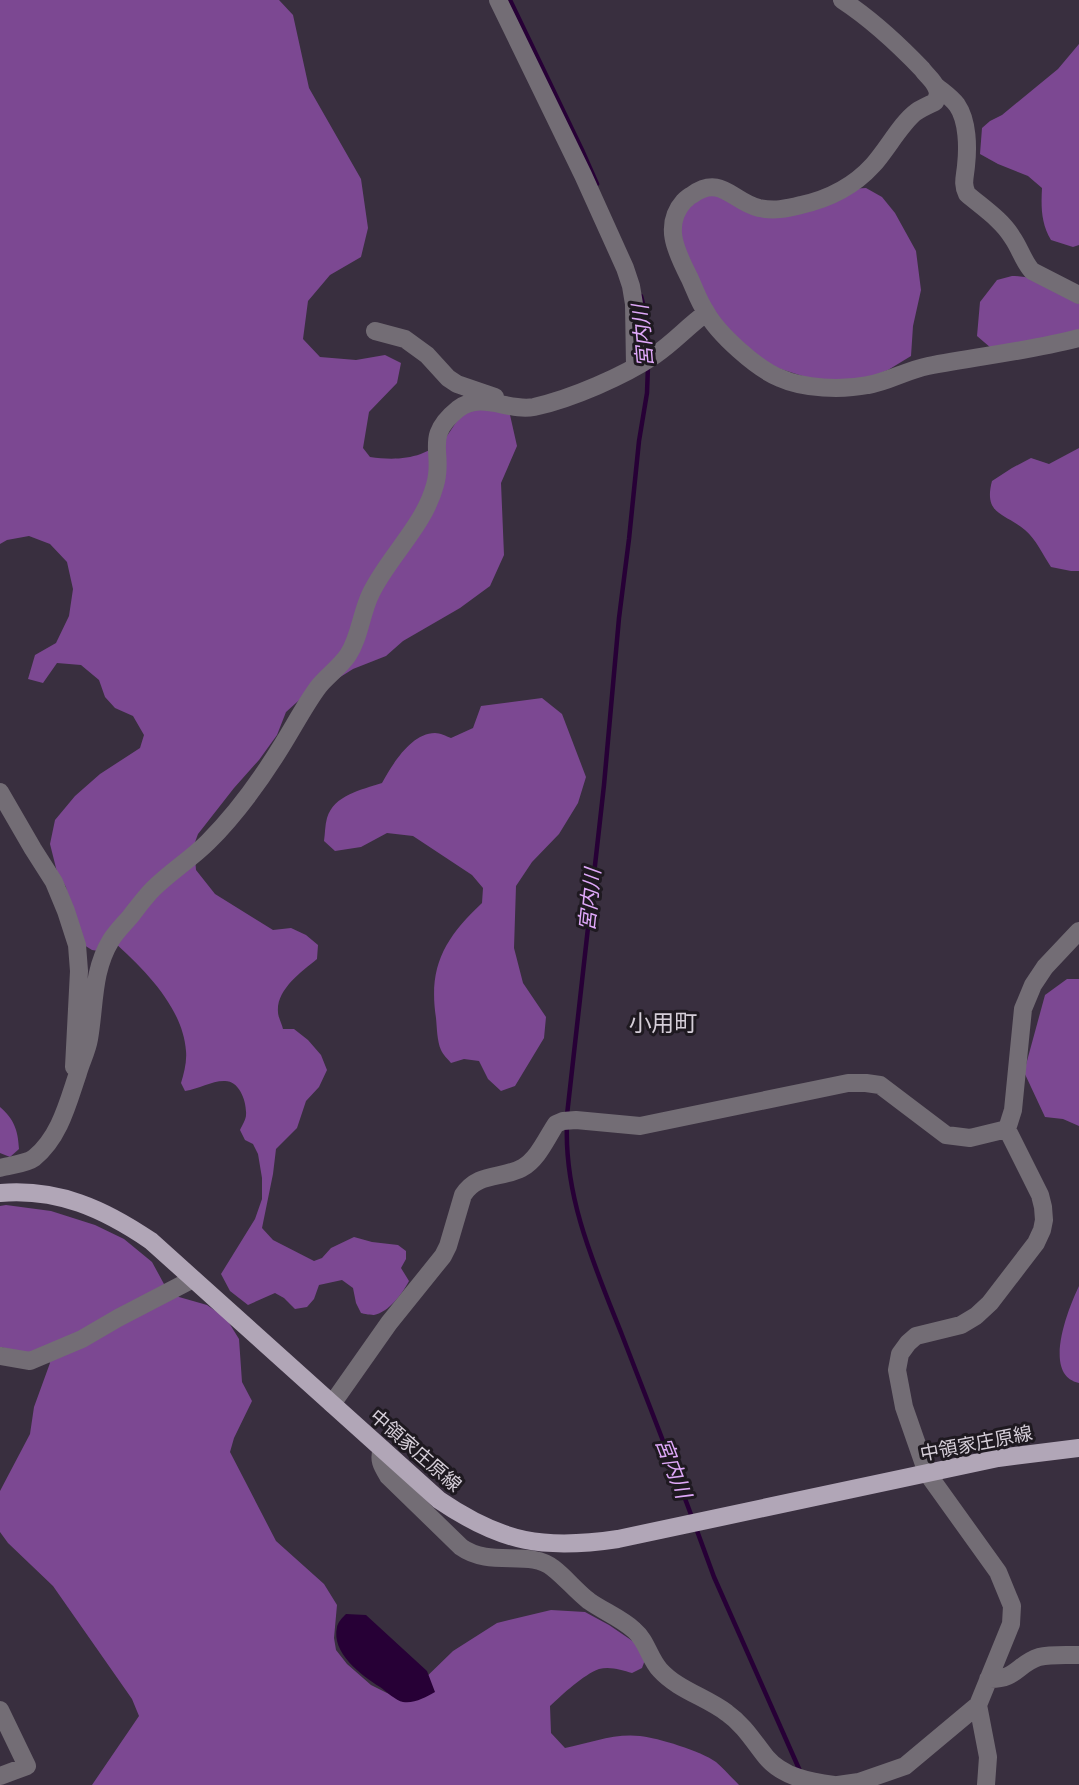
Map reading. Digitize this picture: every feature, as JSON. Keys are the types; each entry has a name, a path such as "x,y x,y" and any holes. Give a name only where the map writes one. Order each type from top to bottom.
{"main road":[{"name":"中領家庄原線","path":"0,1194 37,1193 64,1198 124,1222 151,1241 439,1500 464,1517 520,1539 555,1544 583,1544 618,1539 998,1458 1079,1448"}],"street":[{"path":"498,0 625,268 631,286 642,362"},
{"path":"842,0 908,54 958,107 964,121 967,146 964,188 967,194 1006,229 1032,271 1079,295"},
{"path":"936,86 938,96 935,102 916,112 859,179 830,197 776,211 756,208 726,190 713,186 699,190 684,200 672,220 673,238 678,256 706,313 724,336 749,358 779,378 822,387 870,385 913,369 1079,338"},
{"path":"375,331 404,339 427,355 448,379 457,384 491,394 512,408 531,408 589,388 642,362 706,313"},
{"path":"0,1168 33,1159 52,1138 65,1114 88,1042 98,967 111,940 152,890 207,843 236,811 273,760 319,686 349,653 371,592 417,524 433,491 437,475 437,435 449,419 467,404 503,404"},
{"path":"0,792 54,882 77,945 79,971 74,1084"},
{"path":"382,1449 379,1458 388,1476 461,1548 492,1559 530,1560 552,1566 586,1599 634,1630 645,1643 660,1670 674,1682 730,1714 767,1758 799,1778 836,1785 859,1782 905,1766 978,1705 1010,1624 1012,1606 998,1572 928,1473 904,1407 897,1370 900,1354 916,1336 961,1325 976,1316 1008,1280 1036,1243 1042,1230 1044,1220 1040,1195 1007,1129 1013,1110 1023,1009 1033,985 1045,967 1079,931"},
{"path":"332,1404 389,1322 443,1256 467,1189 480,1180 510,1173 529,1163 556,1124 568,1120 640,1126 848,1083 866,1083 880,1084 946,1135 970,1138 1007,1129"},
{"path":"0,1356 30,1361 82,1339 193,1279"},
{"path":"988,1679 1009,1677 1040,1657 1079,1655"},
{"path":"978,1705 988,1757 986,1785"},
{"path":"0,1710 27,1766 0,1776"}],"shaded area":[{"path":"0,0 279,0 293,15 309,88 361,179 368,228 361,257 330,275 308,301 303,339 320,357 356,360 385,355 401,363 397,383 369,412 363,448 370,457 411,457 438,444 463,415 472,410 489,404 510,415 517,446 501,483 504,555 490,586 460,608 403,641 386,656 353,669 329,684 307,693 286,712 277,735 198,834 194,845 196,870 215,894 273,930 291,928 318,945 317,959 285,989 278,1004 278,1012 283,1029 294,1029 308,1040 321,1055 327,1070 319,1087 306,1101 297,1128 276,1149 262,1228 273,1240 314,1261 322,1258 331,1248 354,1237 398,1245 406,1251 406,1259 401,1268 409,1281 390,1306 374,1315 361,1313 353,1288 342,1280 319,1285 314,1299 307,1307 295,1309 275,1293 248,1305 230,1291 221,1274 255,1219 262,1199 258,1154 240,1130 246,1115 243,1098 234,1084 224,1081 185,1091 181,1083 186,1051 178,1020 170,1005 150,978 115,943 99,951 84,945 69,908 66,887 57,872 50,844 55,820 75,796 100,774 140,748 144,735 133,716 115,708 105,697 99,680 81,665 57,663 43,683 28,679 35,655 56,643 69,616 73,589 67,562 50,544 29,536 0,544"},
{"path":"1079,44 1079,245 1073,247 1051,240 1042,215 1042,188 1028,176 980,154 982,128 1058,69"},
{"path":"866,188 882,197 895,213 916,251 921,290 913,326 911,356 866,379 815,380 765,364 744,347 709,306 679,235 684,206 693,198 720,194 743,207"},
{"path":"1012,276 1047,284 1079,304 1079,331 991,348 977,336 980,302 997,280"},
{"path":"1079,448 1079,571 1071,571 1051,567 1029,534 993,507 990,492 992,481 1031,458 1049,464"},
{"path":"542,698 562,714 586,777 578,803 559,834 532,862 516,886 514,948 523,983 546,1017 544,1038 515,1086 501,1091 488,1079 479,1061 464,1059 451,1063 443,1054 438,1039 434,1000 437,968 442,954 458,928 482,903 483,888 472,875 413,836 387,833 361,847 335,851 324,841 325,827 336,804 349,794 382,783 403,751 418,738 435,733 451,738 473,728 481,706"},
{"path":"1067,979 1079,979 1079,1126 1063,1119 1045,1117 1024,1072 1045,995"},
{"path":"0,1107 9,1116 18,1136 19,1149 10,1157 0,1153"},
{"path":"0,1206 51,1211 95,1225 124,1239 152,1262 164,1284 179,1297 207,1305 226,1318 239,1339 242,1382 252,1401 230,1452 276,1541 324,1584 337,1605 334,1638 336,1650 347,1664 371,1685 391,1695 417,1686 453,1651 497,1623 551,1610 585,1612 634,1642 645,1660 642,1668 632,1673 603,1668 580,1680 550,1706 551,1733 565,1748 621,1736 640,1736 668,1742 709,1758 739,1785 92,1785 139,1716 132,1699 53,1586 0,1532 0,1491 30,1434 34,1407 50,1363 44,1351 30,1354 0,1347"},
{"path":"1079,1286 1079,1383 1068,1377 1062,1367 1060,1354 1069,1309"},
{"path":"346,1614 366,1615 427,1671 435,1692 416,1701 400,1701 356,1670 343,1654 336,1637 340,1620"}],"waterway":[{"name":"宮内川","path":"510,0 597,184"},
{"name":"宮内川","path":"641,296 646,315 648,353"},
{"name":"宮内川","path":"567,1115 648,366"},
{"name":"宮内川","path":"567,1124 567,1152 583,1232 693,1520"},
{"name":"宮内川","path":"696,1528 714,1577 800,1771"}],"district":[{"name":"小用町","path":"663,1023"}]}
